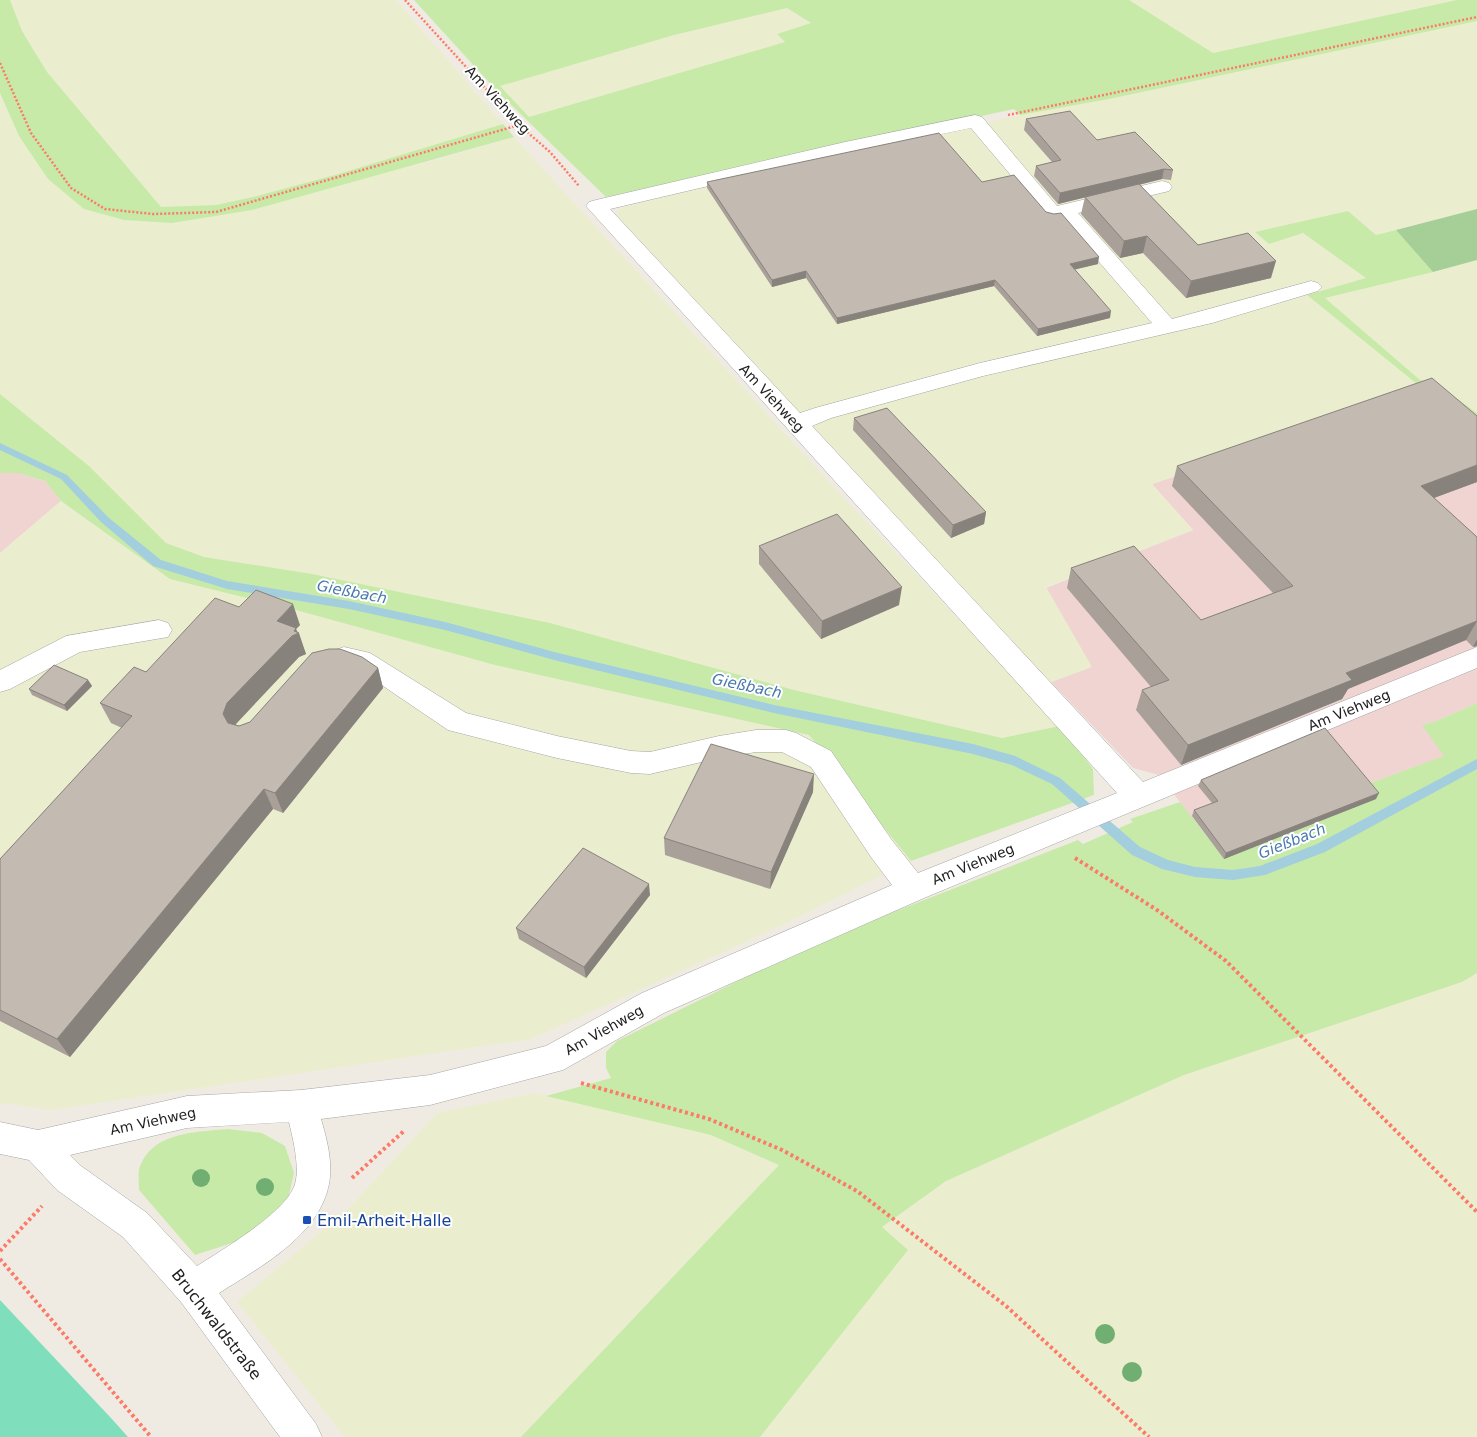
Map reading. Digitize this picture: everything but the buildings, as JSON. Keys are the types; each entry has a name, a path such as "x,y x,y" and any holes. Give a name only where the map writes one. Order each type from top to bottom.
{"street":[{"path":"596,206 845,148 975,122 1053,213 1162,188"},
{"name":"Am Viehweg","path":"596,206 1138,796"},
{"path":"1064,210 1166,326"},
{"path":"795,424 823,413 980,370 1204,318 1311,287"},
{"path":"0,682 75,643 159,630"},
{"path":"316,662 330,656 361,660 389,676 458,722 557,747 631,762 650,763 756,741 786,742 821,759 881,848 913,888"},
{"name":"Am Viehweg","path":"38,1146 187,1112 301,1106 430,1090 552,1059 653,1003 913,888 1477,657"},
{"path":"194,1289 279,1230 299,1211 312,1186 310,1139 301,1106"},
{"path":"0,1138 38,1146"},
{"name":"Bruchwaldstraße","path":"38,1146 69,1178 135,1225 194,1289 303,1437"}],"path":[{"name":"Am Viehweg","path":"405,0 519,125 550,152 596,206"},
{"path":"975,122 1477,17"},
{"path":"0,63 32,133 71,188 105,209 153,214 216,212 519,125"},
{"path":"1062,828 1072,857 1157,910 1226,961 1477,1212"},
{"path":"552,1059 573,1081 709,1119 782,1150 857,1191 1006,1306 1148,1437"},
{"path":"312,1186 338,1190 428,1109 430,1090"},
{"path":"0,1251 69,1178"},
{"path":"0,1259 151,1437"}],"shaded area":[{"path":"1427,392 1477,427 1477,703 1423,725 1445,756 1365,785 1376,799 1224,859 1159,775 1133,768 1051,682 1091,667 1046,588 1193,530 1152,484"},
{"path":"0,473 18,473 45,481 61,501 0,553"}],"green space":[{"path":"0,0 10,0 22,31 47,72 161,207 216,205 253,197 335,175 503,124 514,137 252,210 172,223 124,220 84,209 48,179 19,136 0,93"},
{"path":"10,0 396,0 503,124 335,175 253,197 216,205 161,207 47,72 22,31"},
{"path":"414,0 1129,0 1213,53 1457,0 1477,0 1477,21 1109,99 1020,115 1014,109 606,197 497,91","holes":["787,8 811,23 777,34 785,42 529,117 500,86 674,35"]},
{"path":"1129,0 1457,0 1213,53"},
{"path":"787,8 811,24 778,35 786,42 529,117 499,86 674,35"},
{"path":"1477,21 1477,209 1377,235 1348,211 1255,232 1269,244 1303,233 1367,278 1307,295 1427,392 1152,484 1193,530 1046,587 1092,667 1051,682 905,531 832,447 774,393 621,225 617,215 621,208 673,192 1020,115 1109,99"},
{"path":"0,93 19,136 84,209 124,220 172,223 436,160 514,137 841,495 1060,726 1002,738 794,690 550,623 312,574 204,557 166,543 89,466 0,394"},
{"path":"1477,209 1477,260 1433,272 1396,230"},
{"path":"1348,211 1376,235 1396,230 1433,272 1325,298 1420,380 1438,385 1477,413 1477,427 1427,392 1307,295 1366,278 1303,233 1269,244 1255,232"},
{"path":"1477,260 1477,413 1438,385 1420,380 1325,298"},
{"path":"0,394 89,466 166,543 204,557 312,574 550,623 794,690 1002,738 1060,726 1093,769 1094,795 911,861 809,735 495,665 296,610 170,579 61,501 45,481 18,473 0,473"},
{"path":"61,501 170,579 296,610 495,665 809,735 911,861 776,928 531,1039 51,1110 0,1103 0,553"},
{"path":"1477,703 1477,973 1462,982 1184,1075 946,1181 882,1227 908,1250 760,1437 521,1437 779,1165 711,1135 546,1096 611,1078 606,1068 606,1052 617,1041 748,976 847,930 1078,840 1083,844 1133,822 1130,819 1180,802 1224,858 1376,799 1365,785 1444,756 1422,725 1434,722"},
{"path":"1477,973 1477,1437 760,1437 908,1250 882,1227 946,1181 1184,1075 1462,982"},
{"path":"535,1093 711,1135 779,1165 521,1437 345,1437 237,1302 348,1209 437,1113"},
{"path":"228,1129 262,1133 285,1146 294,1173 287,1203 266,1226 235,1242 195,1255 139,1190 139,1170 145,1157 163,1141 188,1133"},
{"path":"0,1300 111,1418 128,1437 0,1437"}],"waterway":[{"name":"Gießbach","path":"0,446 64,477 105,520 157,563 227,585 349,605 445,626 558,657 774,709 973,749 1015,761 1056,781 1136,851 1166,865 1195,872 1233,875 1261,871 1321,848 1477,764"}],"place":[{"name":"Emil-Arheit-Halle","path":"307,1220"}]}
